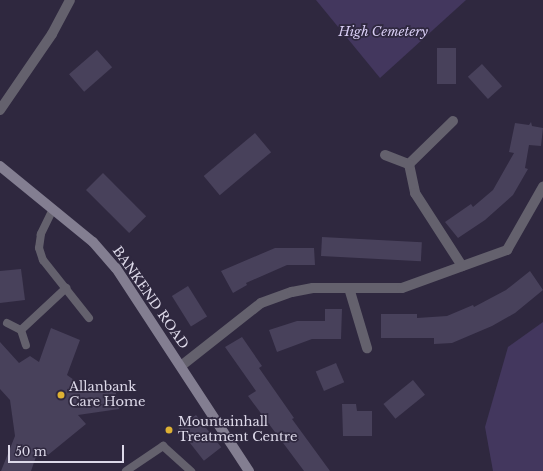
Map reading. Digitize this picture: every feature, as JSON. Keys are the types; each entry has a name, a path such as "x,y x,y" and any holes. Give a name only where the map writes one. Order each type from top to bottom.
{"street":[{"path":"0,110 52,34 70,0"},
{"path":"409,164 453,121"},
{"path":"385,155 409,164"},
{"path":"409,164 415,192 462,266"},
{"name":"BANKEND ROAD","path":"0,166 93,242 116,268 249,471"},
{"path":"181,366 261,304 292,292 313,288 402,288 507,250 543,187"},
{"path":"349,288 366,348"}],"lane":[{"path":"53,209 41,234 39,248 43,260 89,318"},
{"path":"21,330 66,288"},
{"path":"7,323 21,330 26,346"},
{"path":"126,471 163,446 191,471"}],"green space":[{"name":"High Cemetery","path":"316,0 466,0 380,78"},
{"path":"543,322 543,471 493,471 485,427 508,347"}],"building":[{"path":"437,48 456,48 456,84 437,84"},
{"path":"97,50 112,67 84,92 69,74"},
{"path":"482,64 502,86 488,99 468,77"},
{"path":"531,122 532,126 543,128 541,146 529,145 525,168 528,169 513,195 485,220 458,238 445,222 471,204 473,207 493,190 514,153 509,152 515,123 529,125"},
{"path":"255,133 271,152 220,195 204,176"},
{"path":"103,173 146,216 129,233 86,190"},
{"path":"322,237 422,242 421,261 321,256"},
{"path":"275,248 314,248 315,265 287,265 246,283 247,285 233,293 221,271"},
{"path":"21,269 25,300 0,303 0,271"},
{"path":"530,271 543,290 515,313 492,326 452,343 434,344 434,338 381,338 381,314 417,314 417,318 447,316 473,305 474,307 506,290"},
{"path":"188,286 207,317 191,327 172,296"},
{"path":"325,309 342,309 341,339 312,339 277,352 269,330 297,321 325,321"},
{"name":"Allanbank Care Home","path":"51,328 80,340 67,375 74,380 75,388 114,383 119,409 78,415 86,424 48,455 38,451 31,471 1,471 15,436 10,400 0,389 0,342 19,363 30,356 39,362"},
{"path":"242,337 262,366 259,368 294,418 292,419 330,471 304,471 248,396 256,391 225,347"},
{"path":"336,363 344,382 324,391 316,372"},
{"path":"413,380 425,395 395,419 383,404"},
{"path":"342,404 356,404 357,411 372,411 372,436 343,436"},
{"path":"196,415 221,447 204,461 179,429"}],"place":[{"name":"Allanbank Care Home","path":"61,395"},
{"name":"Mountainhall Treatment Centre","path":"169,430"}]}
